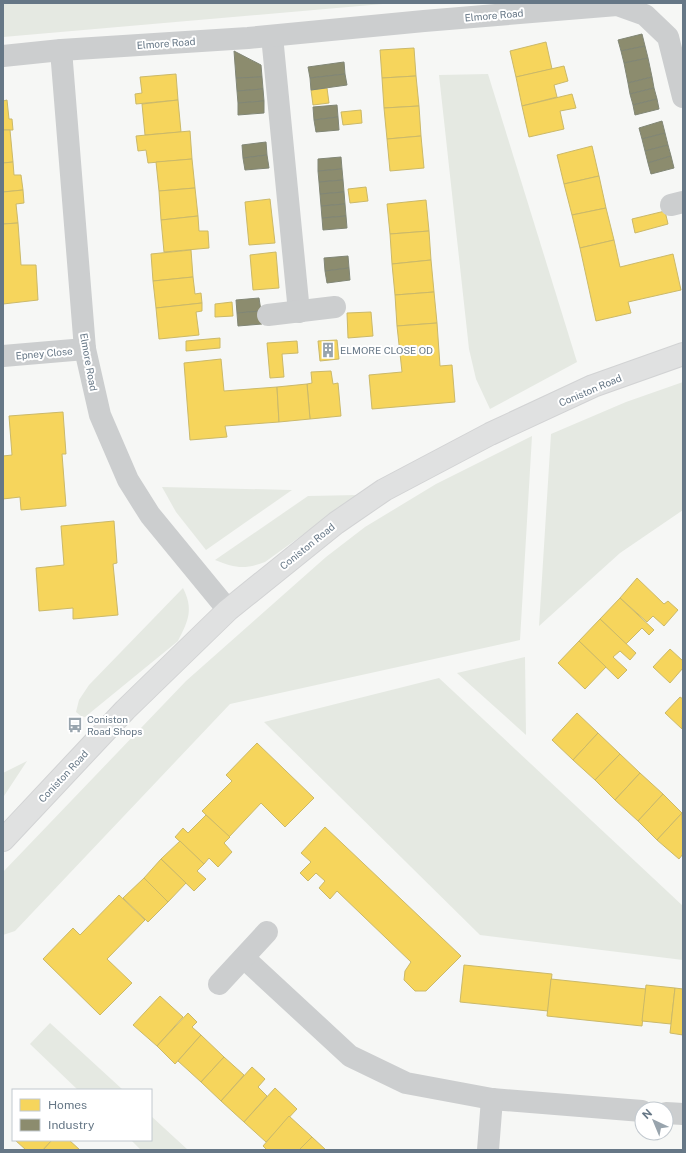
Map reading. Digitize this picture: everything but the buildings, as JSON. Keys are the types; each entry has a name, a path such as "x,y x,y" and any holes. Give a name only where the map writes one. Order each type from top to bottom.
{"street":[{"name":"Elmore Road","path":"3,56 60,50 272,36 431,20 617,6 645,15 668,37 683,98"},
{"path":"272,36 299,312"},
{"name":"Elmore Road","path":"60,50 85,349 100,415 128,480 150,515 228,610"},
{"path":"268,315 335,307"},
{"name":"Epney Close","path":"3,356 85,349"},
{"name":"Coniston Road","path":"3,840 125,710 228,610 336,523 384,490 490,434 586,389 683,354"},
{"path":"220,984 267,932"},
{"path":"244,958 350,1056 406,1083 492,1099 634,1110"},
{"path":"488,1150 492,1099"}],"shaded area":[{"path":"3,3 394,3 3,37"},
{"path":"488,74 577,362 490,409 476,379 469,349 439,75"},
{"path":"683,382 683,510 620,553 539,626 551,434 626,402"},
{"path":"532,436 520,640 230,704 15,931 3,935 3,872 186,681 326,557 365,527 436,484"},
{"path":"162,487 292,490 206,550 176,512"},
{"path":"358,495 265,562 258,565 240,567 228,565 215,560 308,496"},
{"path":"183,588 189,609 185,627 178,641 85,717 76,712 79,700 89,685"},
{"path":"525,657 526,735 457,673"},
{"path":"439,678 683,906 683,960 480,935 264,722"},
{"path":"27,761 4,796 3,798 3,773"},
{"path":"50,1023 122,1089 77,1089 30,1044"},
{"path":"152,1117 188,1150 141,1150 132,1141 152,1141"}],"place":[{"name":"ELMORE CLOSE OD","path":"328,350"},
{"name":"Coniston Road Shops","path":"75,725"}]}
